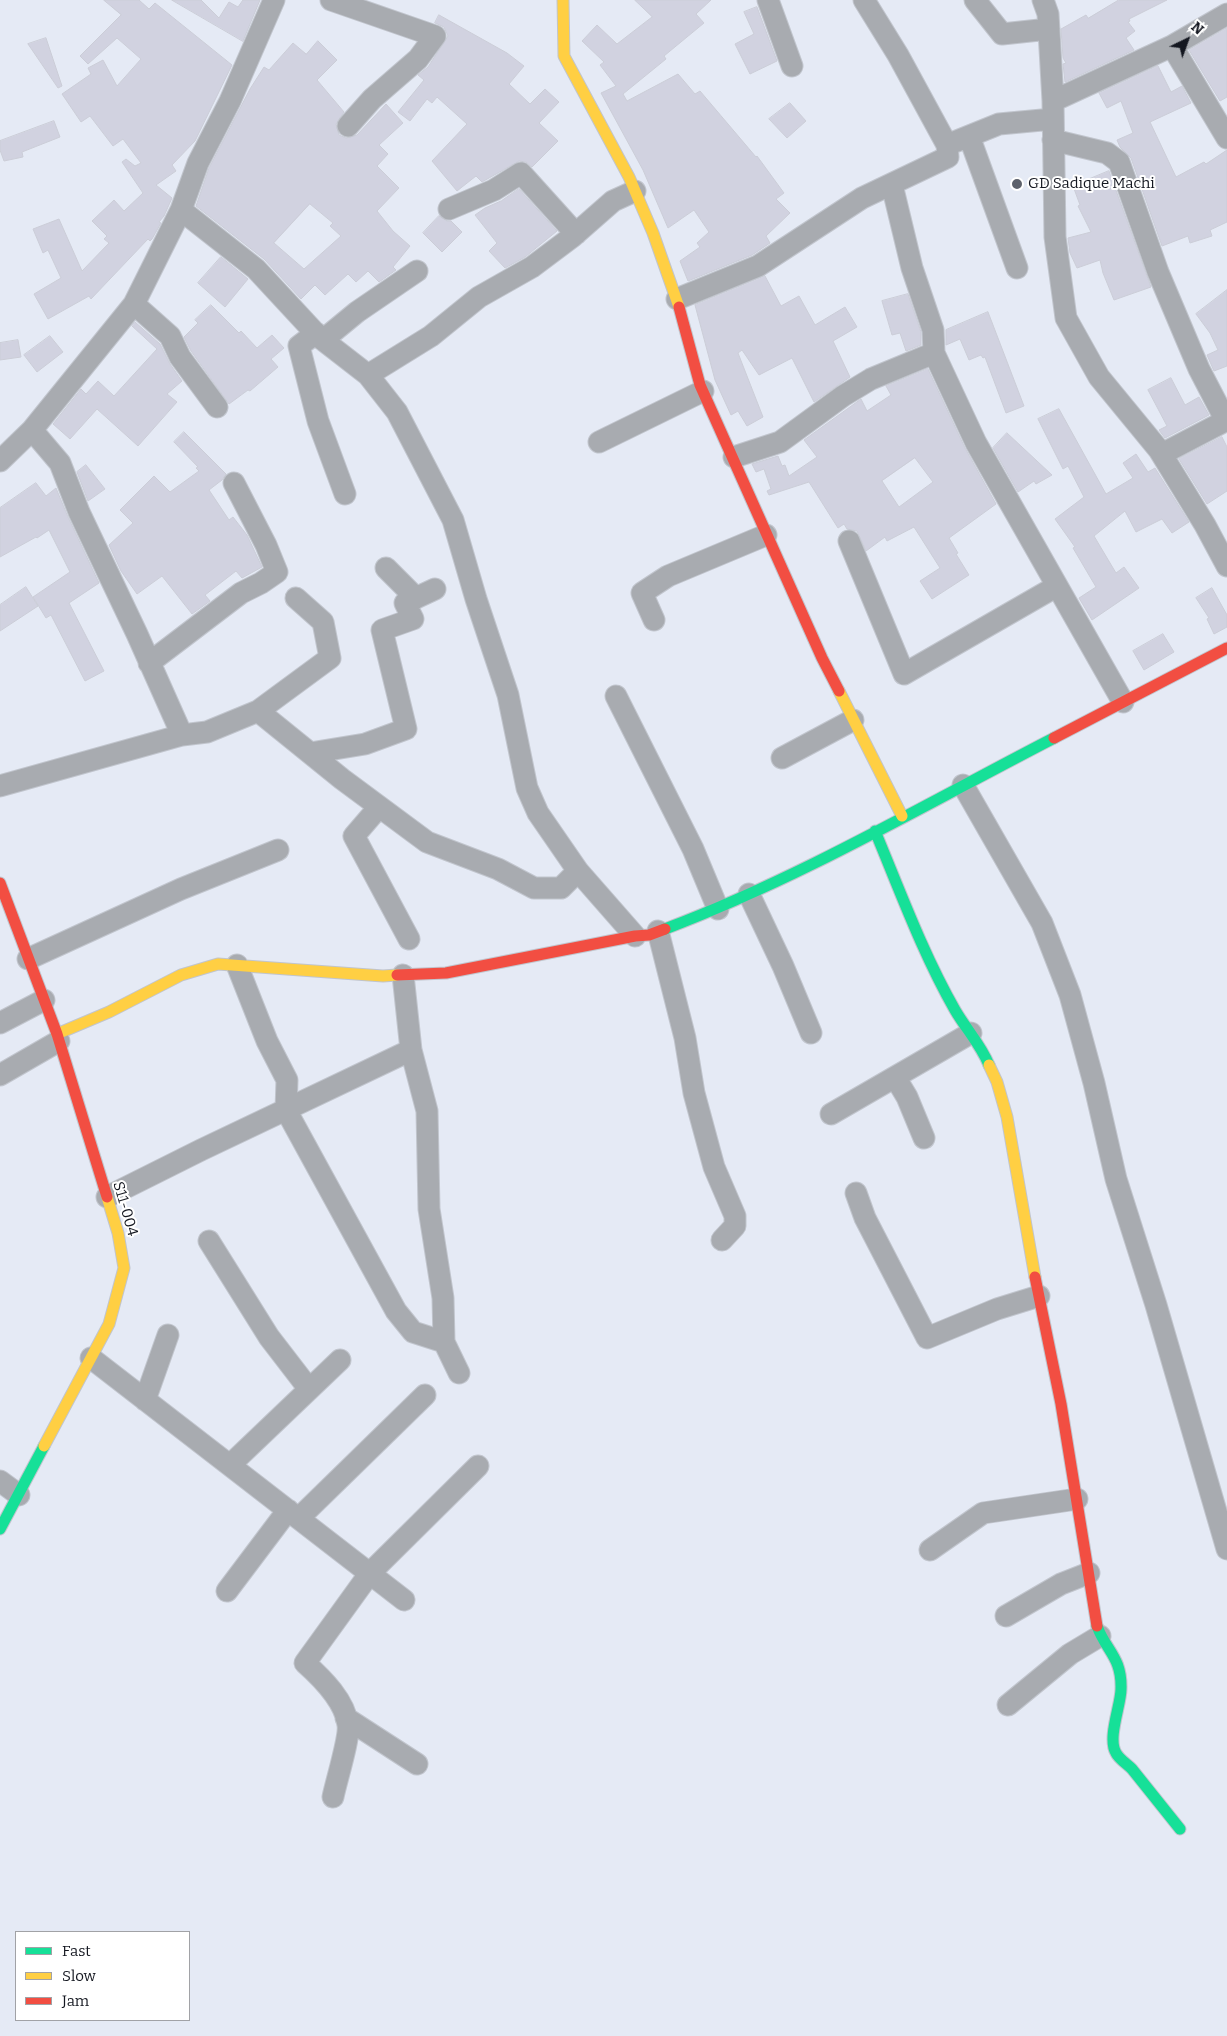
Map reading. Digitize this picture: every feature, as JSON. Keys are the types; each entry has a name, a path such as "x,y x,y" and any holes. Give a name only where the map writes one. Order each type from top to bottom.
{"street":[{"path":"0,461 32,430 134,304 181,210 198,163 230,101 274,0"},
{"path":"331,0 435,36 418,59 372,99 348,126"},
{"path":"563,0 564,56 635,191 653,233 677,298 703,391 734,457 766,535 853,720 902,816"},
{"path":"768,0 792,66"},
{"path":"677,298 758,266 862,198 948,157 947,145 898,55 864,0"},
{"path":"975,0 1002,34 1049,29"},
{"path":"1043,0 1048,14 1049,29 1054,140 1055,237 1066,318 1099,376 1162,454 1205,524 1227,566"},
{"path":"947,145 999,124 1053,110 1227,14"},
{"path":"1172,46 1227,138"},
{"path":"969,136 1017,268"},
{"path":"1054,140 1107,153 1119,162 1158,272 1199,369 1227,420 1162,454"},
{"path":"449,208 494,190 522,173 576,234"},
{"path":"892,185 912,268 933,330 934,353 976,444 1123,702"},
{"path":"368,375 431,336 479,297 532,267 576,234 613,201 635,191"},
{"path":"181,210 256,269 320,337 368,375 397,412 453,520 476,599 508,695 527,788 538,814 578,871 635,936"},
{"path":"345,494 318,421 299,346 320,337 417,271"},
{"path":"134,304 170,336 180,357 217,407"},
{"path":"734,457 780,442 871,378 934,353"},
{"path":"599,442 703,391"},
{"path":"32,430 60,463 78,512 137,634 182,735"},
{"path":"149,663 242,593 262,583 277,572 266,545 234,482"},
{"path":"654,620 642,593 668,576 766,535"},
{"path":"849,541 904,674 1057,586"},
{"path":"310,753 365,744 406,729 382,630 413,620 405,603 426,593 386,568"},
{"path":"0,786 182,735 207,732 258,711 330,658 323,622 296,598"},
{"path":"0,1075 58,1037 181,975 218,964 383,976 446,973 635,936 649,935 718,909 749,894 875,831 1227,648"},
{"path":"616,696 693,849 718,909"},
{"path":"258,711 379,807 427,842 498,869 534,888 561,888 578,871"},
{"path":"782,758 853,720"},
{"path":"963,785 1042,923 1070,995 1094,1082 1116,1179 1156,1305 1227,1549"},
{"path":"379,807 354,836 409,939"},
{"path":"875,831 896,885 928,956 955,1010 985,1054 998,1082 1007,1117 1039,1296 1061,1404 1096,1622 1100,1636 1118,1663 1121,1688 1113,1733 1115,1752 1128,1765 1180,1829"},
{"path":"28,959 181,889 278,850"},
{"name":"S11-004","path":"0,883 58,1037 118,1233 124,1268 109,1324 0,1529"},
{"path":"749,894 783,966 811,1033"},
{"path":"658,931 685,1038 694,1093 714,1167 735,1216 734,1226 722,1240"},
{"path":"237,965 268,1041 287,1080 286,1110 396,1311 413,1332 444,1342"},
{"path":"403,975 411,1050 427,1112 429,1209 442,1298 444,1342 459,1373"},
{"path":"0,1023 44,1000"},
{"path":"831,1114 971,1033"},
{"path":"107,1197 411,1050"},
{"path":"895,1077 907,1097 924,1138"},
{"path":"856,1193 865,1218 927,1338 997,1309 1039,1296"},
{"path":"209,1241 269,1337 309,1389"},
{"path":"145,1400 168,1334"},
{"path":"91,1358 404,1600"},
{"path":"230,1465 340,1360"},
{"path":"227,1592 293,1514 425,1395"},
{"path":"333,1797 349,1727 344,1709 318,1674 305,1663 370,1574 478,1466"},
{"path":"0,1481 19,1495"},
{"path":"930,1550 983,1513 1077,1499"},
{"path":"1006,1616 1061,1584 1089,1574"},
{"path":"1008,1705 1070,1654 1100,1636"},
{"path":"346,1718 417,1764"}],"building":[{"path":"104,0 139,0 149,9 155,3 232,65 195,141 172,165 176,171 156,185 172,198 152,239 150,241 148,239 91,299 89,296 48,319 34,294 61,278 48,250 43,253 33,229 59,219 82,271 109,243 104,239 107,236 92,221 114,200 124,211 143,193 122,162 126,159 135,166 141,163 123,139 113,146 90,116 81,122 62,94 91,74 88,68 103,60 117,86 141,59 117,38 88,64 80,56 121,15"},
{"path":"172,0 201,0 219,18 229,2 238,7 243,0 260,0 243,41"},
{"path":"635,0 711,0 696,14 704,23 664,56 666,59 623,94 627,101 678,74 695,94 700,91 757,156 784,193 776,199 790,213 766,236 770,243 752,255 688,281 680,261 700,247 697,243 709,232 694,210 668,228 643,170 601,93 616,86 600,65 604,62 582,41 597,25 617,44 652,17"},
{"path":"1119,0 1167,0 1129,19 1130,21 1128,22 1135,31 1126,38 1134,50 1065,82 1063,64 1066,63 1063,58 1061,29 1086,15 1088,18"},
{"path":"757,7 777,61 750,74 735,44 754,34 744,12"},
{"path":"439,15 507,53 524,66 509,84 530,104 545,89 559,102 539,123 558,141 532,167 526,162 519,161 482,182 476,176 457,191 432,161 467,124 437,97 432,103 427,99 410,121 398,112 424,80 418,75 428,67 448,36 444,27 435,23"},
{"path":"1227,28 1227,97 1220,101 1189,50"},
{"path":"46,38 62,86 58,88 28,44"},
{"path":"318,41 337,60 317,80 344,112 336,124 339,135 346,138 357,135 386,104 403,123 379,145 388,154 377,166 399,188 377,211 393,231 410,246 393,267 396,270 379,282 368,271 356,282 348,274 325,295 315,285 301,299 264,259 196,206 209,168 250,89 264,67 269,70 293,43 306,54","holes":["310,204 333,223 330,226 341,236 304,269 274,243"]},
{"path":"1158,66 1171,92 1182,86 1191,103 1150,122 1176,177 1204,162 1206,164 1227,150 1227,222 1210,230 1212,236 1190,243 1188,236 1162,246 1131,158 1120,147 1117,140 1133,133 1121,101 1107,108 1099,93"},
{"path":"790,103 806,121 787,138 769,119"},
{"path":"54,121 60,137 22,152 23,157 4,161 0,150 0,141"},
{"path":"1109,171 1151,287 1114,300 1100,260 1077,268 1070,253 1068,238 1091,232 1078,206 1080,205 1073,186"},
{"path":"519,189 557,231 525,257 505,268 489,251 497,243 475,215"},
{"path":"439,216 447,221 451,221 462,232 442,252 423,233"},
{"path":"221,257 248,279 225,307 198,283"},
{"path":"765,276 781,306 799,296 815,325 845,307 857,327 833,341 850,377 814,402 792,358 759,375 742,350 738,353 763,417 747,426 738,411 731,415 715,380 695,305"},
{"path":"1227,290 1227,366 1214,371 1207,355 1218,350 1210,333 1196,314"},
{"path":"908,294 921,332 921,345 906,351 900,333 892,335 882,301"},
{"path":"211,305 257,348 272,335 284,348 271,359 278,367 250,391 248,390 229,404 191,351 184,337 198,323 195,320"},
{"path":"988,312 1024,406 1006,413 985,357 983,358 981,355 969,360 960,339 946,345 946,330"},
{"path":"135,322 160,344 170,364 182,381 167,394 177,402 138,446 97,409 70,439 53,424 81,389 86,394 98,381 114,396 157,349 132,326"},
{"path":"50,336 63,352 37,372 24,355"},
{"path":"18,340 21,357 0,360 0,343"},
{"path":"928,369 965,448 996,504 949,538 969,575 932,599 920,581 940,568 914,527 887,541 885,537 866,551 857,531 847,529 844,524 838,528 809,482 769,495 767,491 771,489 764,469 756,472 752,464 778,456 782,466 785,465 789,476 817,457 804,440 861,399 867,411 891,395 886,386","holes":["915,458 933,482 899,507 882,481"]},
{"path":"1171,378 1185,405 1199,397 1209,415 1165,438 1159,430 1167,426 1148,390"},
{"path":"1059,409 1106,494 1133,478 1123,463 1136,454 1148,472 1155,468 1189,522 1172,533 1162,519 1136,532 1125,511 1094,536 1116,573 1124,567 1139,588 1092,620 1079,598 1096,587 1073,548 1075,547 1055,519 1084,497 1068,466 1063,469 1038,419"},
{"path":"184,432 226,474 222,480 209,490 229,520 233,517 247,535 262,567 242,578 236,571 205,595 210,601 192,614 162,576 137,594 121,571 109,545 133,523 120,510 154,476 170,492 199,471 196,468 198,467 174,442"},
{"path":"1007,433 1052,475 1036,484 1034,481 1018,492 993,448"},
{"path":"1222,437 1227,447 1227,491 1207,504 1179,459"},
{"path":"86,465 105,489 88,501 77,472"},
{"path":"36,483 46,496 56,488 99,583 69,603 104,671 85,681 51,615 46,618 33,597 70,572 49,530 0,557 0,508"},
{"path":"26,587 38,606 0,631 0,605"},
{"path":"1212,588 1227,615 1227,627 1214,634 1207,619 1209,618 1196,598"},
{"path":"1163,634 1174,652 1144,670 1133,651"}],"traffic: fast":[{"path":"665,929 715,909 814,864 1054,738"},
{"path":"875,831 912,922 943,989 989,1065"},
{"path":"0,1529 44,1446"},
{"path":"1097,1626 1116,1662 1121,1678 1113,1739 1116,1753 1132,1769 1180,1829"}],"traffic: slow":[{"path":"563,0 564,56 629,177 653,233 679,307"},
{"path":"839,691 902,816"},
{"path":"57,1034 109,1012 181,975 218,964 383,976 397,975"},
{"path":"989,1065 997,1082 1007,1117 1035,1277"},
{"path":"44,1446 109,1324 124,1268 118,1233 107,1197"}],"traffic: jam":[{"path":"679,307 700,385 822,658 839,691"},
{"path":"1054,738 1227,648"},
{"path":"0,883 57,1034 107,1197"},
{"path":"397,975 446,973 635,936 649,935 665,929"},
{"path":"1035,1277 1061,1404 1097,1626"}],"place":[{"name":"GD Sadique Machi","path":"1017,184"}]}
